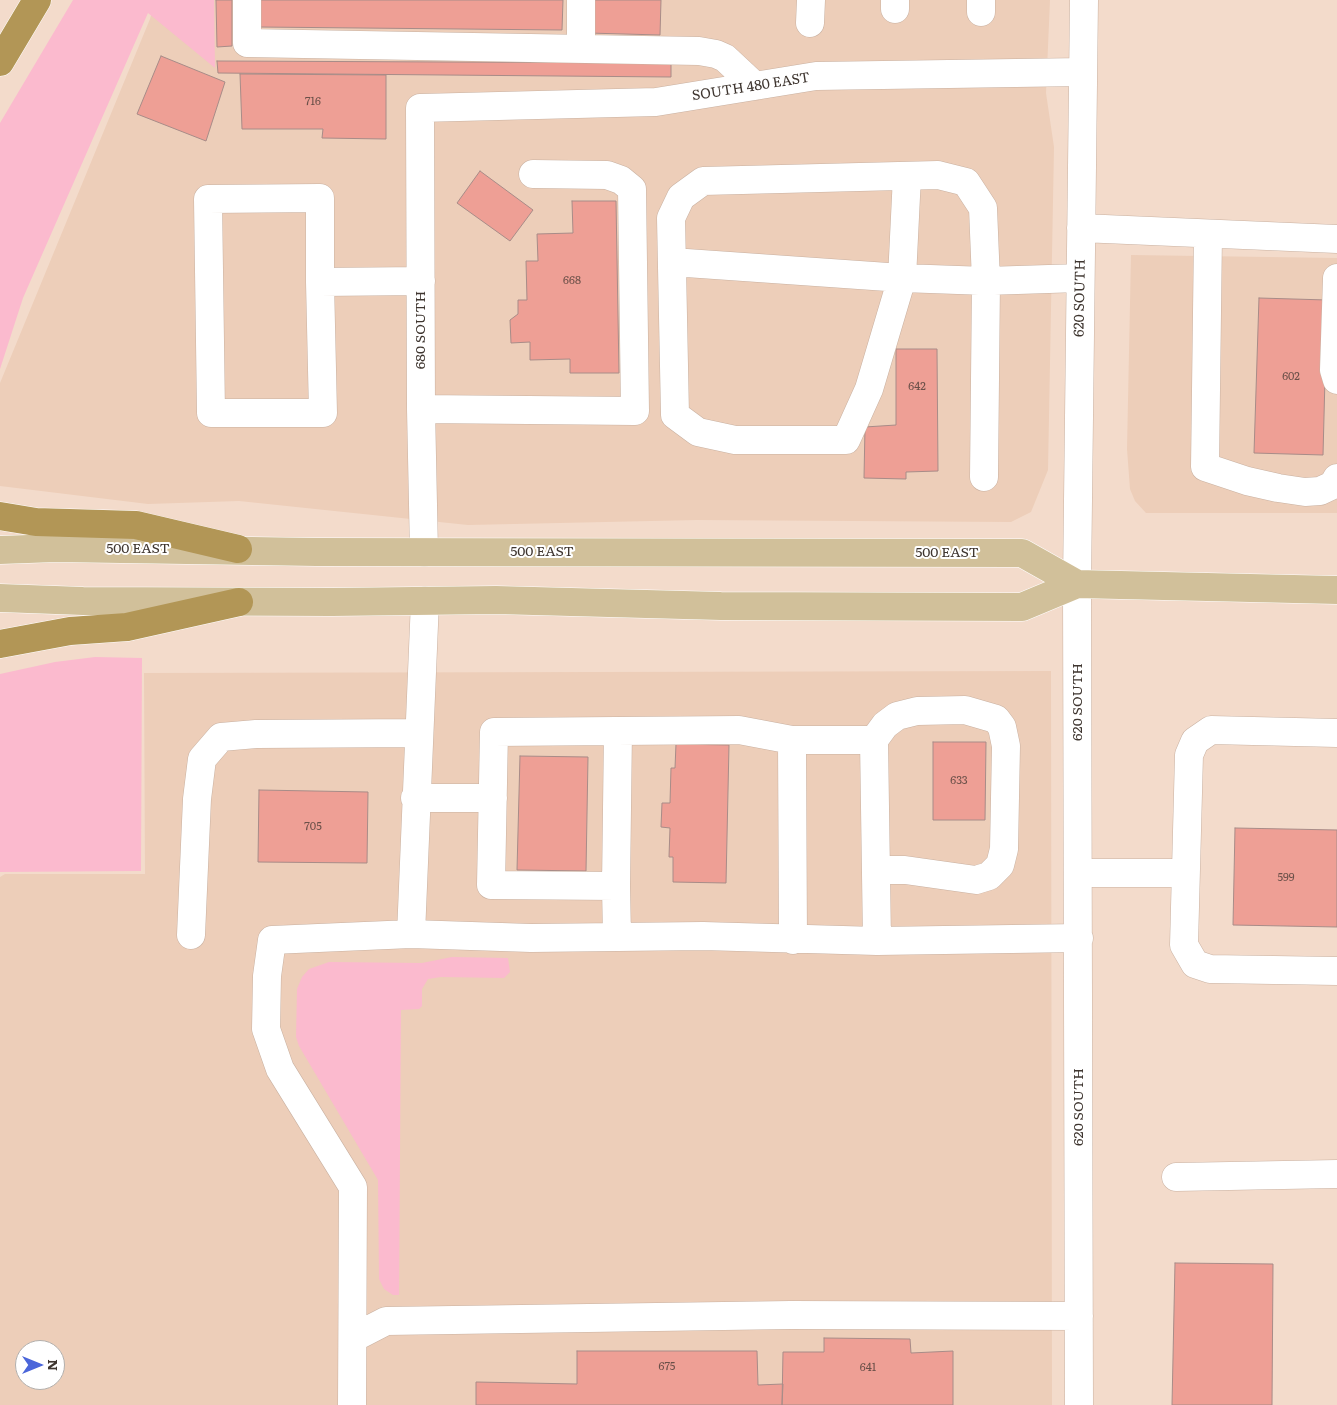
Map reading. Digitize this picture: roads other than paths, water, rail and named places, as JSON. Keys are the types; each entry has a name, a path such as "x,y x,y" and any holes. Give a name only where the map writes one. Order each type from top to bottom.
{"highway":[{"path":"0,62 37,0"},
{"path":"0,516 36,522 136,525 238,549"},
{"path":"0,644 60,632 127,626 239,602"}],"main road":[{"name":"500 EAST","path":"0,550 56,548 424,552 1022,553 1077,584"},
{"name":"500 EAST","path":"0,598 239,602 496,600 721,606 1022,607 1077,584 1337,590"}],"street":[{"path":"247,0 247,43 699,51 716,54 725,58 755,86"},
{"path":"581,0 581,49"},
{"name":"620 SOUTH","path":"1079,1405 1077,584 1084,0"},
{"name":"SOUTH 480 EAST","path":"420,108 656,102 816,76 1082,72"},
{"name":"680 SOUTH","path":"420,108 421,409 424,552"},
{"path":"421,409 635,411 632,189 621,180 607,174 532,174"},
{"path":"907,176 902,278 869,390 846,440 735,440 698,432 675,415 671,218 681,197 703,181 938,175 966,182 983,208 986,281 984,477"},
{"path":"320,198 320,282 323,413 211,414 208,199 320,198"},
{"path":"1082,228 1208,235 1337,239"},
{"path":"1208,235 1205,466 1255,483 1305,492 1320,491 1332,485 1337,478"},
{"path":"672,262 902,278 986,281 1080,278"},
{"path":"1337,278 1334,370 1337,380"},
{"path":"320,282 421,281"},
{"path":"411,934 415,798 425,601"},
{"path":"876,870 905,870 976,880 989,876 1000,865 1004,850 1006,746 1002,727 996,719 965,710 917,711 897,716 885,725 874,740 877,941"},
{"path":"616,886 491,885 494,732 739,730 792,740 874,740"},
{"path":"1337,733 1211,730 1195,741 1189,755 1184,944 1195,964 1210,969 1337,971"},
{"path":"617,937 618,731"},
{"path":"191,935 197,799 202,759 221,737 256,734 419,733"},
{"path":"792,740 792,940"},
{"path":"415,798 493,798"},
{"path":"1079,873 1185,873"},
{"path":"352,1405 353,1187 280,1069 266,1028 267,976 272,940 411,934 531,938 703,936 877,941 1079,938"},
{"path":"1176,1177 1337,1174"},
{"path":"353,1338 386,1321 790,1315 1079,1316"}]}
